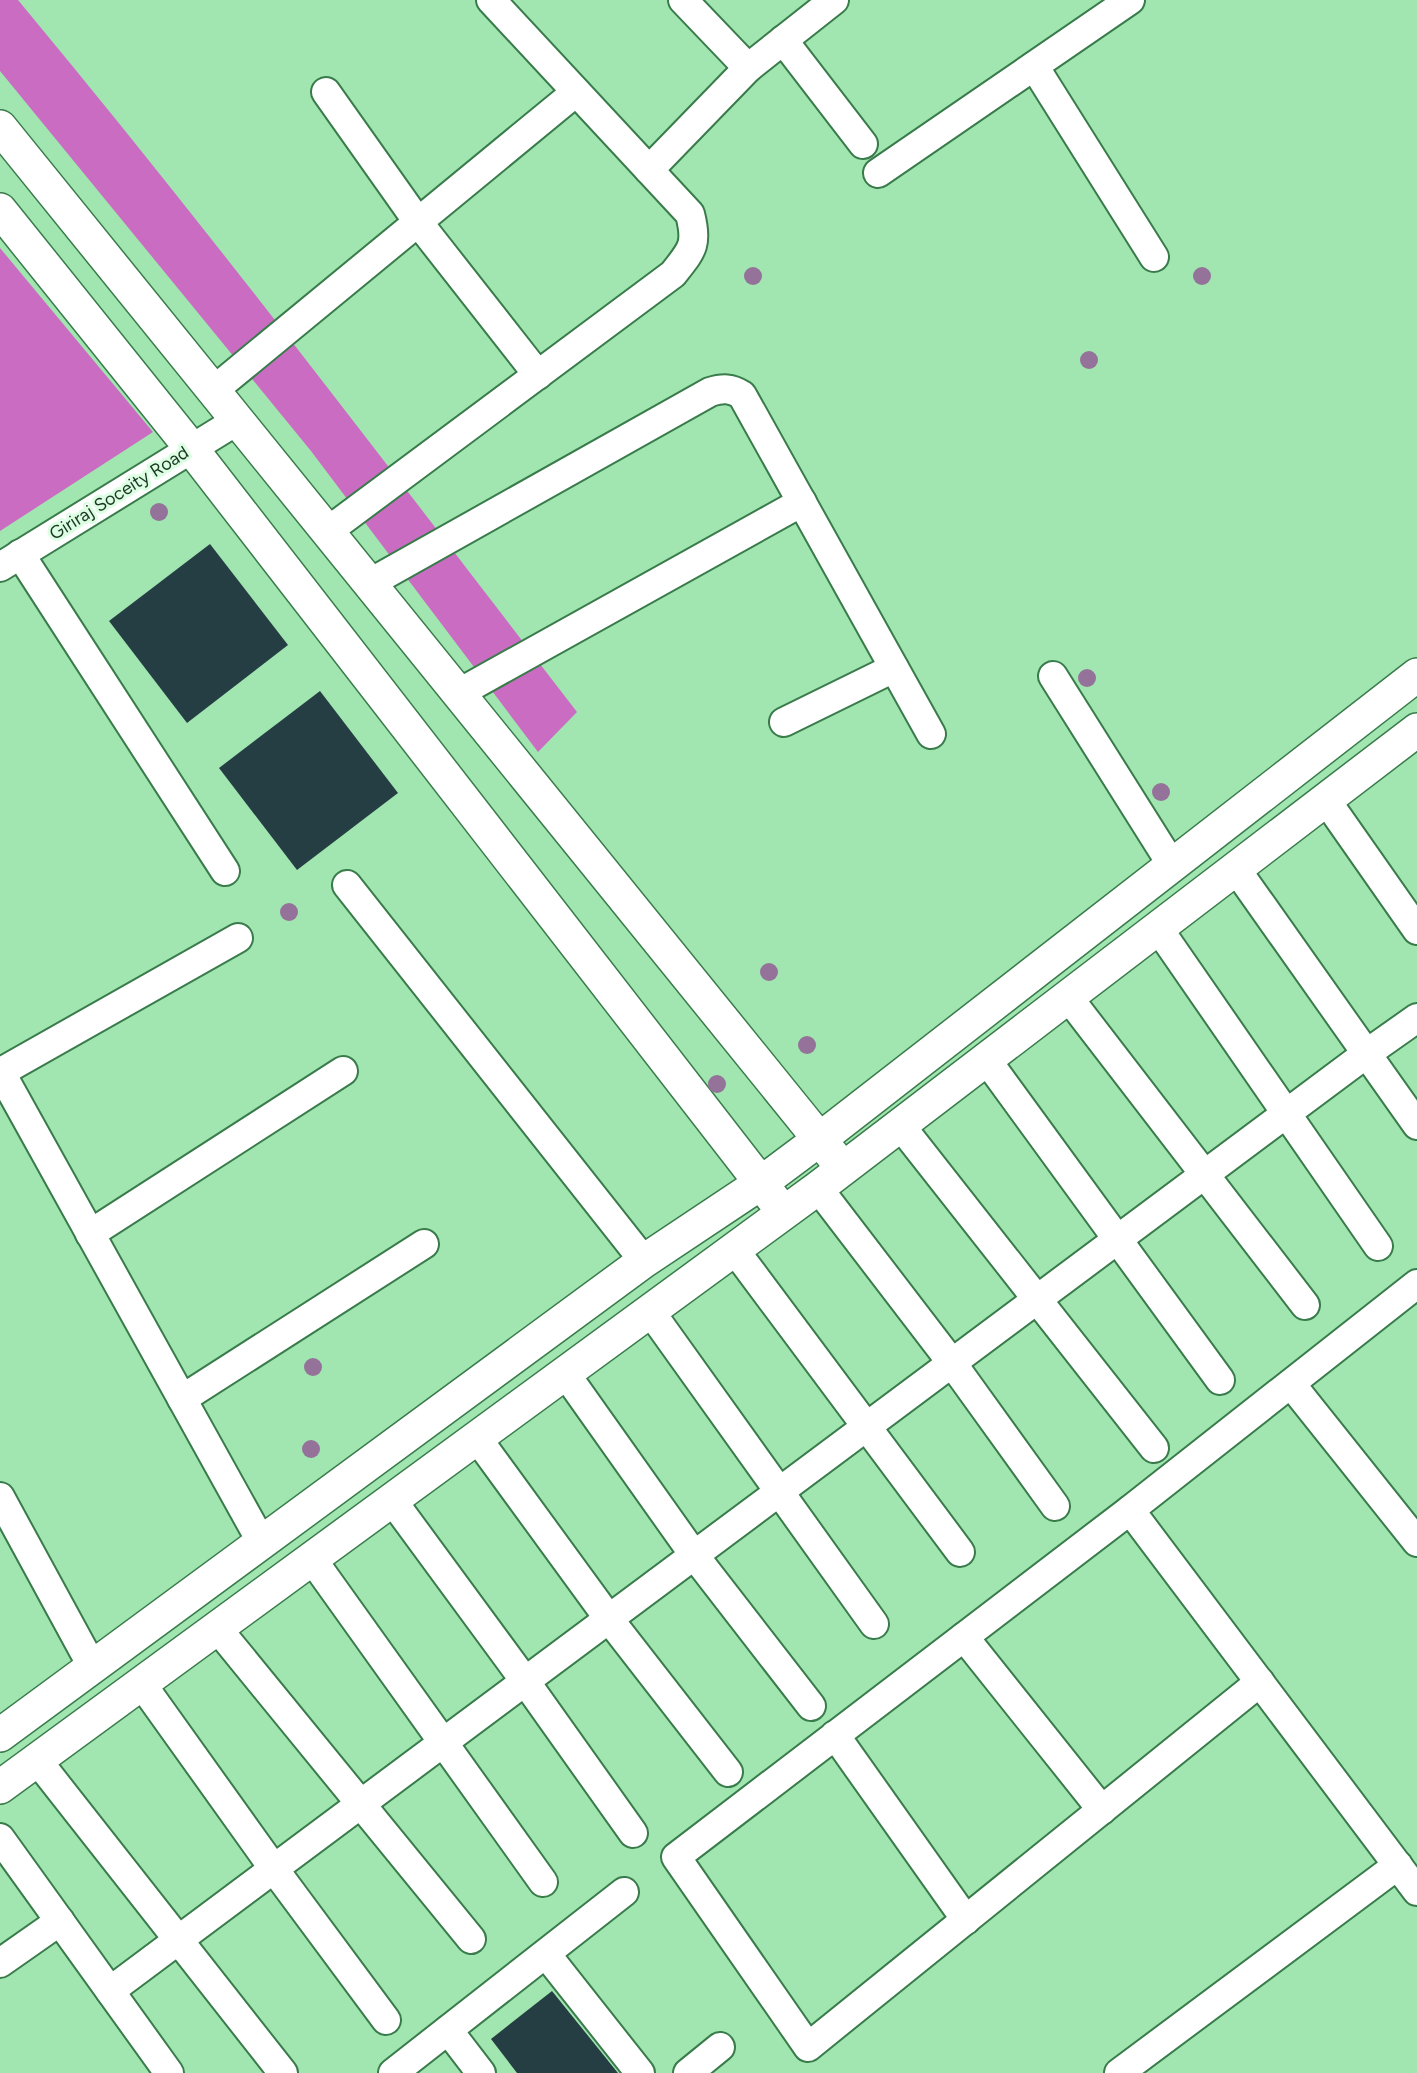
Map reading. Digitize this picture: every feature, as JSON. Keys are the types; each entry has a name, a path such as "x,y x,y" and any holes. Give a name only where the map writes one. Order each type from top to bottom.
{"street":[{"path":"328,531 673,274 688,255 695,234 690,214 491,0"},
{"path":"683,0 748,68"},
{"path":"649,170 748,68 834,0"},
{"path":"878,173 1130,0"},
{"path":"783,40 863,144"},
{"path":"1034,66 1154,257"},
{"path":"214,390 576,92"},
{"path":"326,93 418,222 538,375"},
{"path":"0,127 820,1139 830,1178 952,1363 1055,1506"},
{"path":"0,210 191,448 785,1213"},
{"path":"370,584 710,392 733,389 742,395 931,734"},
{"name":"Giriraj Soceity Road","path":"10,560 238,420"},
{"path":"459,693 802,502"},
{"path":"10,560 225,871"},
{"path":"784,722 894,668"},
{"path":"0,1735 644,1261 761,1183 820,1139 1417,675"},
{"path":"1053,676 1172,866"},
{"path":"0,1787 785,1213 1417,730"},
{"path":"1326,800 1417,930"},
{"path":"1236,868 1417,1125"},
{"path":"347,885 644,1261"},
{"path":"1158,928 1378,1246"},
{"path":"238,938 0,1071 262,1543"},
{"path":"1068,997 1305,1305"},
{"path":"110,1991 1286,1113 1417,1018"},
{"path":"986,1059 1221,1380"},
{"path":"90,1234 343,1071"},
{"path":"900,1125 1154,1448"},
{"path":"182,1399 424,1244"},
{"path":"734,1249 960,1552"},
{"path":"1260,1682 808,2047 676,1857 1130,1510 1417,1284"},
{"path":"650,1311 874,1624"},
{"path":"566,1373 694,1555 811,1706"},
{"path":"1291,1384 1417,1542"},
{"path":"477,1438 609,1619 728,1772"},
{"path":"0,1497 92,1666"},
{"path":"392,1500 633,1833"},
{"path":"1130,1510 1417,1891"},
{"path":"312,1559 543,1882"},
{"path":"217,1628 359,1805 471,1939"},
{"path":"964,1637 1102,1810"},
{"path":"141,1683 386,2020"},
{"path":"835,1735 966,1920"},
{"path":"37,1760 283,2073"},
{"path":"0,1838 169,2073"},
{"path":"1119,2073 1398,1865"},
{"path":"393,2073 624,1892"},
{"path":"0,1963 60,1921"},
{"path":"546,1954 640,2073"},
{"path":"448,2030 481,2073"},
{"path":"688,2073 720,2047"}],"shaded area":[{"path":"0,0 18,0 90,87 301,353 577,712 538,752 311,451 0,71"},
{"path":"0,248 153,432 0,531"}],"building":[{"path":"210,544 288,645 187,723 109,621"},
{"path":"320,691 398,793 297,870 219,768"},
{"path":"552,1991 618,2073 517,2073 491,2039"}]}
